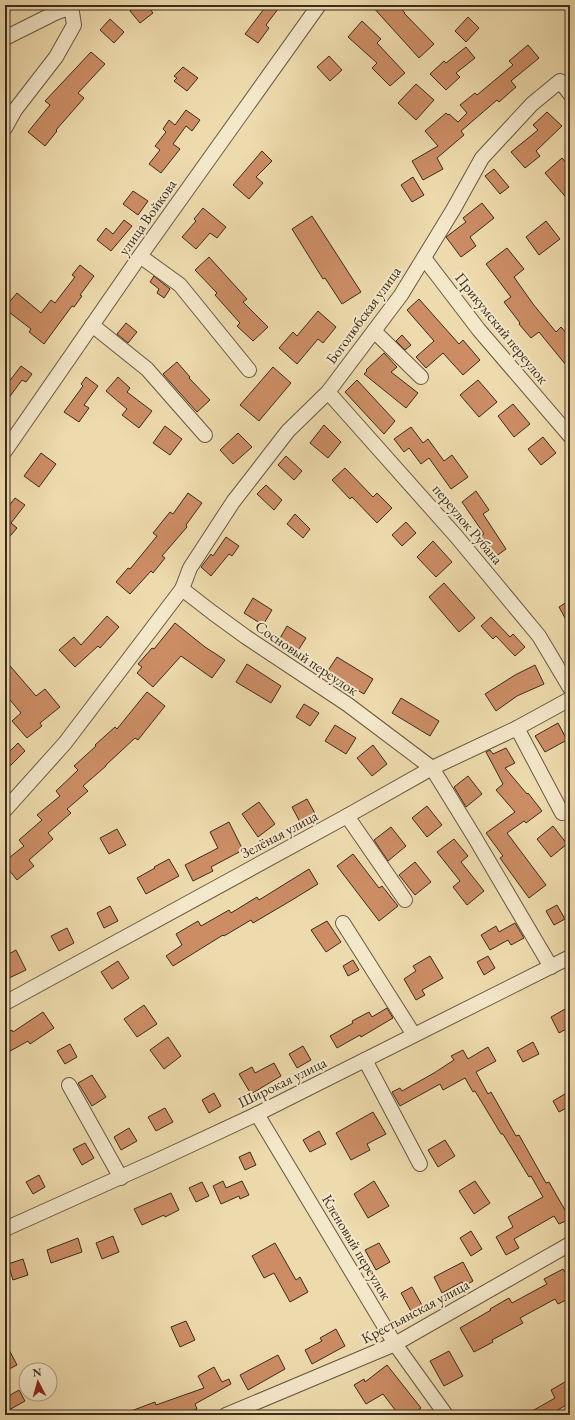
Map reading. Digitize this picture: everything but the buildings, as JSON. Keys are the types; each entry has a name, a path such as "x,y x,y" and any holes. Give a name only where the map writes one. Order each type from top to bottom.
{"street":[{"name":"улица Войкова","path":"5,451 140,256 319,5"},
{"path":"5,38 55,13 66,9 72,12 74,25 56,57 14,110 5,128"},
{"name":"Боголюбская улица","path":"182,589 190,568 233,502 288,431 328,392 401,295 482,158 532,104 560,81 570,94"},
{"path":"140,256 180,285 249,370"},
{"name":"Прикумский переулок","path":"424,258 479,330 570,436"},
{"path":"92,325 147,369 205,435"},
{"path":"374,331 421,377"},
{"name":"переулок Рубана","path":"328,392 456,536 539,636 570,688"},
{"path":"5,810 65,743 182,589"},
{"name":"Сосновый переулок","path":"182,589 212,613 347,704 432,768"},
{"name":"Зелёная улица","path":"5,1003 432,768 517,728 570,699"},
{"path":"517,728 562,813"},
{"path":"432,768 551,967"},
{"path":"347,816 405,900"},
{"path":"343,923 414,1035"},
{"name":"Широкая улица","path":"5,1229 121,1178 257,1114 570,957"},
{"path":"365,1060 420,1164"},
{"path":"68,1085 121,1178"},
{"name":"Кленовый переулок","path":"257,1114 395,1344 446,1415"},
{"name":"Крестьянская улица","path":"230,1414 395,1344 570,1244"}]}
